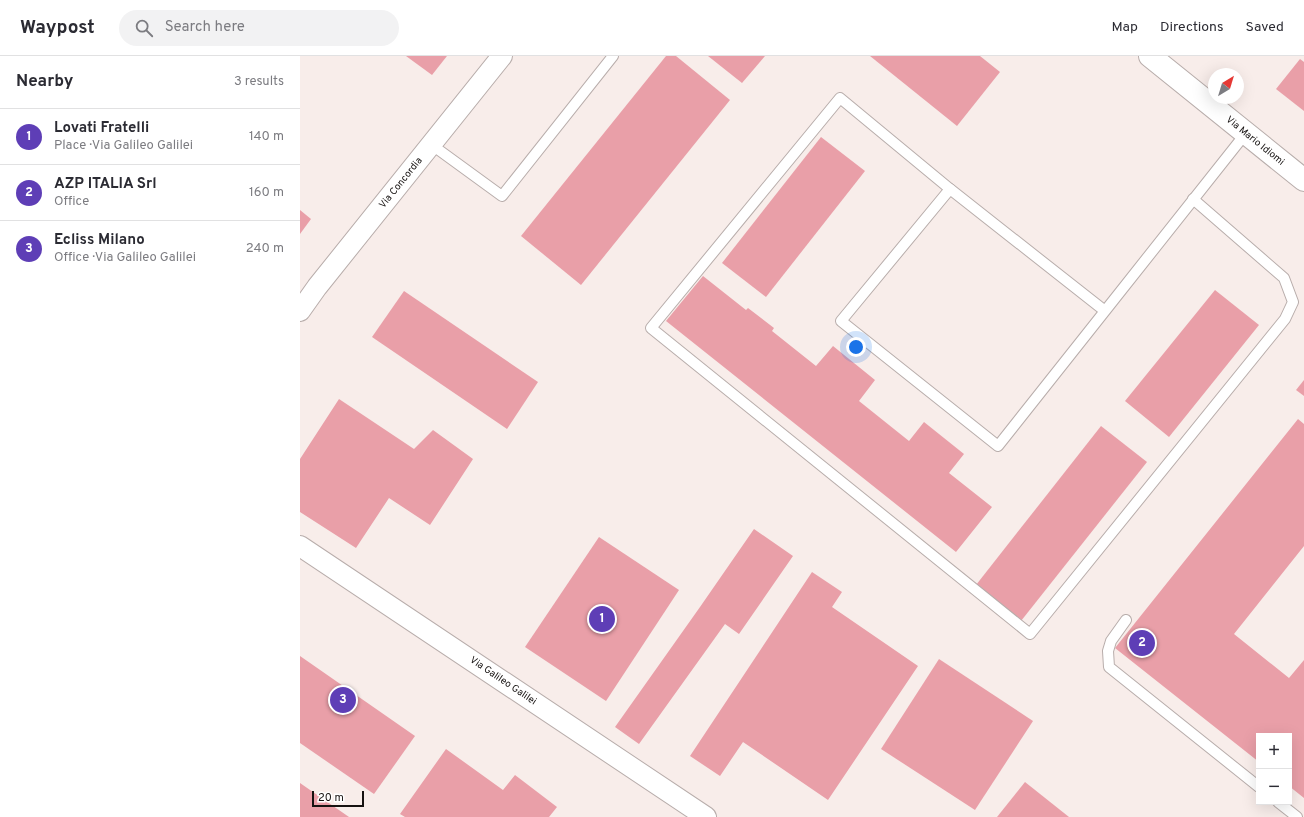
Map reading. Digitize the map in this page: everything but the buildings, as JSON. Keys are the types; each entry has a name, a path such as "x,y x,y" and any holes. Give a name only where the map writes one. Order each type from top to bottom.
{"street":[{"name":"Via Concordia","path":"300,311 317,287 502,56"},
{"name":"Via Mario Idiomi","path":"1150,56 1304,180"},
{"name":"Via Galileo Galilei","path":"300,546 706,817"}],"lane":[{"path":"432,144 502,196 613,56"},
{"path":"1105,312 950,189 840,98 651,328 1030,634 1285,319 1293,302 1284,278 1193,199"},
{"path":"950,189 841,321 998,446 1246,133"},
{"path":"1126,620 1111,642 1108,651 1109,667 1256,784"},
{"path":"1282,805 1297,817"}],"place":[{"name":"Lovati Fratelli","path":"602,619"},
{"name":"AZP ITALIA Srl","path":"1142,643"},
{"name":"Ecliss Milano","path":"343,700"}]}
